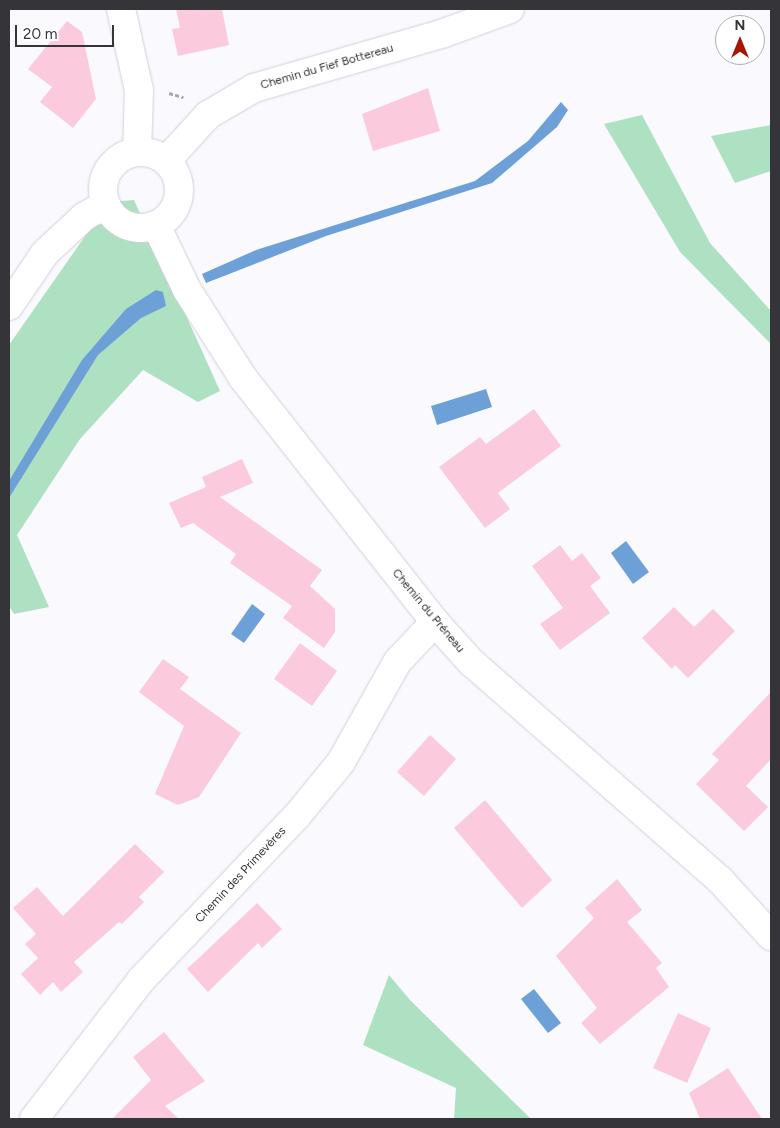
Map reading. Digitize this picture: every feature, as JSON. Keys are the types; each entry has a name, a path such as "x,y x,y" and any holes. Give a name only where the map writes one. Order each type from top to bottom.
{"street":[{"path":"121,9 139,90 137,152"},
{"name":"Chemin du Fief Bottereau","path":"166,161 208,115 254,88 444,33 510,9"},
{"path":"137,152 166,161 174,171 179,195 175,208 156,225 145,228 121,223 106,205 103,182 108,171 125,155 137,152"},
{"path":"9,306 45,253 85,216 106,205"},
{"name":"Chemin du Préneau","path":"156,225 187,290 243,378 435,622 471,662 720,880 771,936"},
{"name":"Chemin des Primevères","path":"34,1119 142,979 335,769 398,661 435,622"}],"path":[{"path":"139,90 192,99 208,115"}],"green space":[{"path":"642,115 710,243 771,311 771,344 680,252 604,124"},
{"path":"771,125 771,171 735,183 711,136"},
{"path":"134,200 220,391 198,402 143,370 80,439 17,535 49,607 14,614 9,606 9,345 109,202"},
{"path":"389,975 410,1000 531,1119 454,1119 456,1088 363,1045"}],"water":[{"path":"561,102 568,110 557,127 492,183 326,236 206,283 202,274 256,250 475,181 528,141"},
{"path":"156,290 163,292 166,306 141,318 98,355 9,498 9,481 82,360 126,309"},
{"path":"486,389 492,407 437,425 431,406"},
{"path":"626,541 649,572 633,584 611,553"},
{"path":"252,604 265,614 244,643 231,634"},
{"path":"534,989 561,1023 548,1033 521,999"}],"building":[{"path":"176,9 222,9 229,45 178,56 172,29 180,28"},
{"path":"67,21 82,32 96,99 73,128 40,102 52,87 28,69"},
{"path":"428,88 440,131 373,151 362,114"},
{"path":"534,409 561,446 498,493 510,509 485,528 439,467 480,437 486,444"},
{"path":"242,459 253,483 220,497 322,570 310,586 335,609 335,632 324,648 283,618 292,606 230,563 236,554 193,523 181,528 169,503 206,487 202,477"},
{"path":"560,545 572,561 582,553 601,578 590,586 610,613 560,650 540,624 563,608 532,566"},
{"path":"674,607 694,627 713,609 735,631 688,678 675,665 672,669 642,638"},
{"path":"300,643 337,671 312,706 274,679"},
{"path":"163,659 189,677 180,689 241,733 199,797 178,805 155,794 184,726 139,692"},
{"path":"771,692 771,759 746,786 768,807 744,831 696,784 719,760 712,754"},
{"path":"430,735 456,759 424,796 397,772"},
{"path":"485,800 552,880 522,908 454,828"},
{"path":"135,844 164,872 139,897 144,902 122,924 119,922 74,962 83,972 61,992 53,982 40,995 21,974 38,958 25,944 36,934 13,908 37,887 63,916"},
{"path":"617,879 642,910 627,922 662,963 656,968 669,987 600,1044 581,1023 597,1008 556,956 594,918 585,908"},
{"path":"257,903 282,929 262,948 258,943 208,992 187,969"},
{"path":"678,1013 711,1028 687,1083 653,1068"},
{"path":"164,1032 205,1081 165,1106 179,1119 112,1119 151,1080 133,1057"},
{"path":"728,1068 762,1119 700,1119 689,1093"}]}
